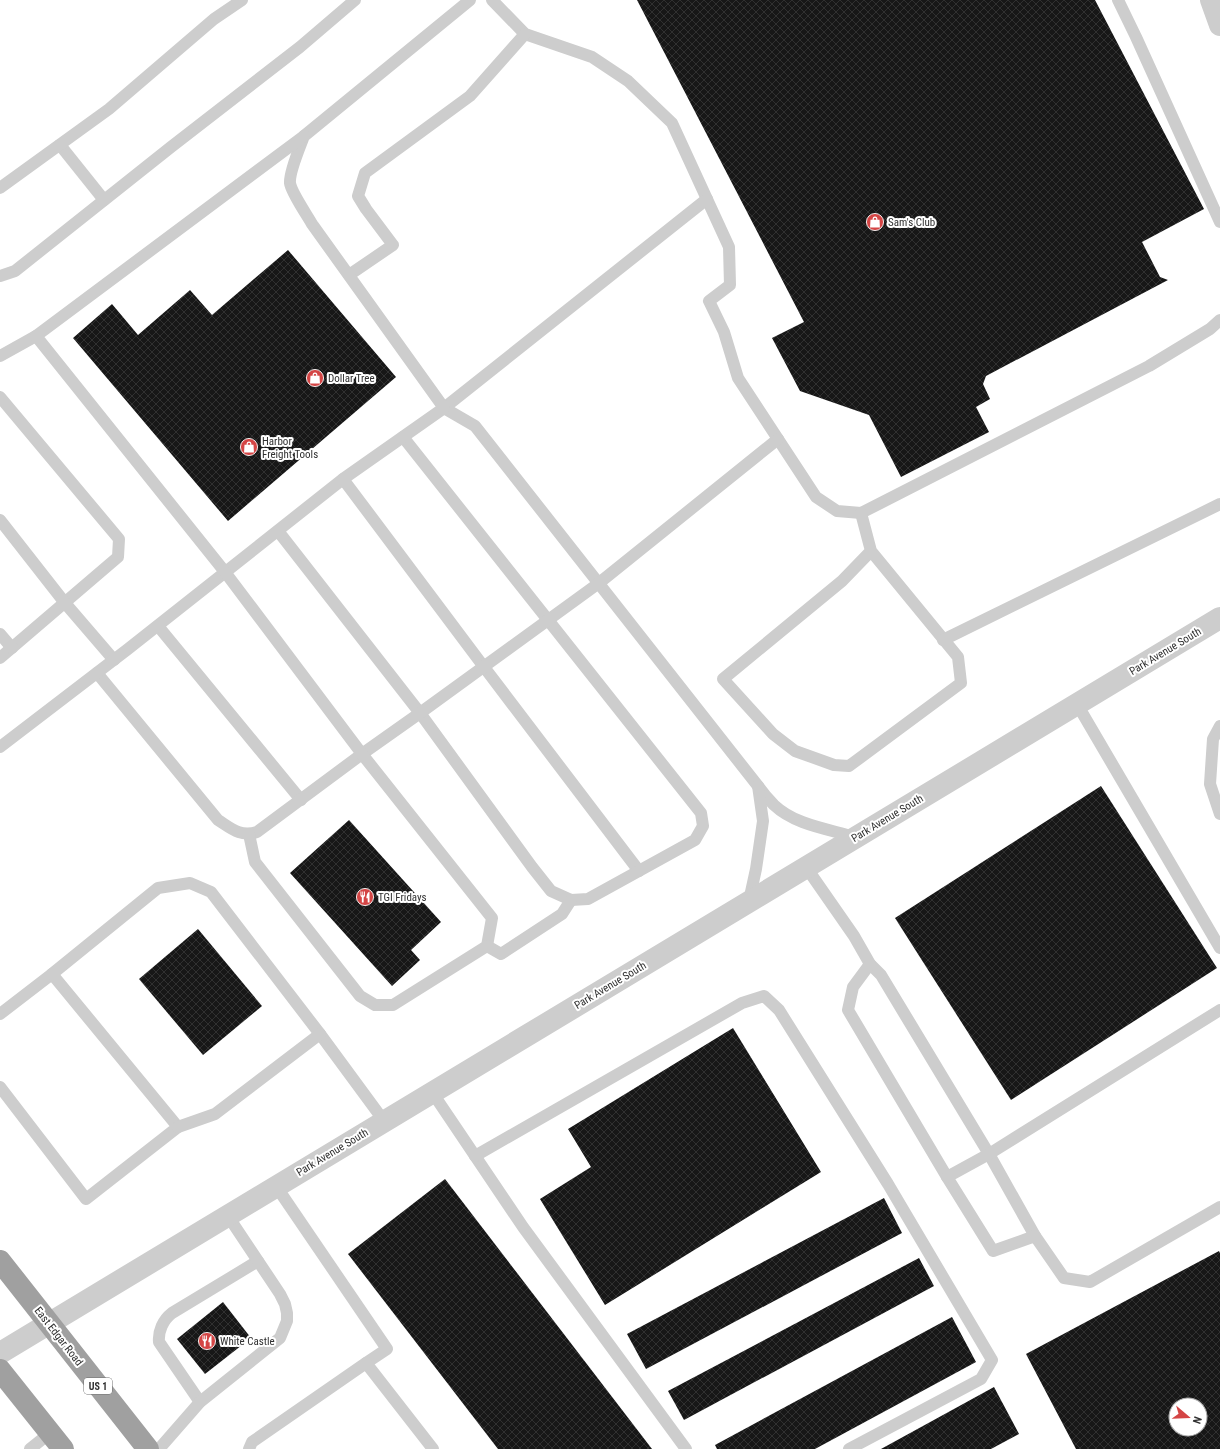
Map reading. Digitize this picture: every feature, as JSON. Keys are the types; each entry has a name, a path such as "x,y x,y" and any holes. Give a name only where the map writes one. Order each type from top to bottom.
{"highway":[{"name":"East Edgar Road","path":"0,1261 148,1449"},
{"path":"0,1370 57,1441"}],"street":[{"path":"1211,0 1220,25"},
{"name":"Park Avenue South","path":"0,1353 806,866 1220,618"}],"lane":[{"path":"0,188 109,109 214,19 242,0"},
{"path":"0,276 15,271 300,47 355,0"},
{"path":"0,356 36,336 304,136 470,0"},
{"path":"492,0 525,34 592,57 628,81 672,123 729,246 730,285 709,301 724,332 738,378 816,497 837,511 861,513 1149,366 1210,329 1220,320"},
{"path":"1118,0 1220,222"},
{"path":"349,275 393,245 366,210 358,196 365,173 470,96 525,34"},
{"path":"304,136 293,167 290,183 294,194 312,224 444,408 475,426 775,806 800,821 855,837"},
{"path":"60,145 104,200"},
{"path":"0,747 98,673 343,479 444,408 707,199"},
{"path":"36,336 225,572 362,754 492,918 487,946 393,1005 375,1005 360,996 255,862 249,834"},
{"path":"0,397 120,539 118,558 0,658"},
{"path":"278,531 420,713 532,867 552,891 571,900 588,900 695,840 703,826 701,812 404,437"},
{"path":"98,673 218,820 236,832 249,834 257,832 362,754 599,583 778,439"},
{"path":"343,479 639,871"},
{"path":"943,640 1220,504"},
{"path":"861,513 871,551 958,658 961,683 849,766 834,765 795,751 773,734 723,679 842,581 871,551"},
{"path":"0,520 65,603 114,660"},
{"path":"158,626 301,800"},
{"path":"0,634 12,648"},
{"path":"1077,704 1220,948"},
{"path":"1220,726 1213,739 1210,784 1220,814"},
{"path":"749,901 756,869 763,821 758,786"},
{"path":"806,866 854,936 870,964 881,975 989,1154 1035,1236 1064,1278 1090,1282 1220,1207"},
{"path":"0,1014 158,888 190,883 211,892 320,1034 384,1121"},
{"path":"487,946 501,954 562,914 571,900"},
{"path":"870,964 853,987 848,1010 947,1177 994,1251 1035,1236"},
{"path":"52,974 178,1127"},
{"path":"475,1156 742,1002 764,996 779,1010 888,1184 992,1360 981,1379 849,1449"},
{"path":"947,1177 989,1154 1220,1010"},
{"path":"0,1088 86,1199 178,1127 215,1114 320,1034"},
{"path":"432,1092 523,1228 686,1449"},
{"path":"249,1449 252,1442 387,1348 276,1186"},
{"path":"159,1449 200,1402 280,1338 287,1322 285,1304 280,1294 228,1216"},
{"path":"200,1402 159,1342 160,1330 168,1316 172,1313 258,1261"},
{"path":"366,1363 433,1449"},
{"path":"30,1449 57,1441"}],"building":[{"path":"637,0 1095,0 1204,209 1142,242 1160,277 1168,280 986,376 983,384 990,399 976,407 989,432 901,477 869,415 800,391 772,338 804,322"},
{"path":"288,250 396,377 228,521 73,338 112,304 138,335 190,290 212,315"},
{"path":"1101,786 1217,968 1011,1100 895,918"},
{"name":"TGI Fridays","path":"349,820 441,922 411,950 420,960 392,986 290,873"},
{"path":"198,929 262,1006 203,1055 139,979"},
{"path":"733,1028 821,1172 605,1305 540,1199 591,1167 568,1129"},
{"path":"445,1179 652,1449 498,1449 348,1254"},
{"path":"884,1198 902,1233 646,1369 627,1334"},
{"path":"1219,1251 1220,1449 1076,1449 1026,1354"},
{"path":"919,1258 934,1286 684,1420 668,1391"},
{"path":"223,1302 251,1338 205,1374 177,1339"},
{"path":"952,1317 976,1362 815,1449 717,1449 715,1445"},
{"path":"994,1387 1019,1434 991,1449 881,1449"}],"place":[{"name":"Sam's Club","path":"875,222"},
{"name":"Dollar Tree","path":"315,378"},
{"name":"Harbor Freight Tools","path":"249,447"},
{"name":"TGI Fridays","path":"365,897"},
{"name":"White Castle","path":"207,1341"}]}
